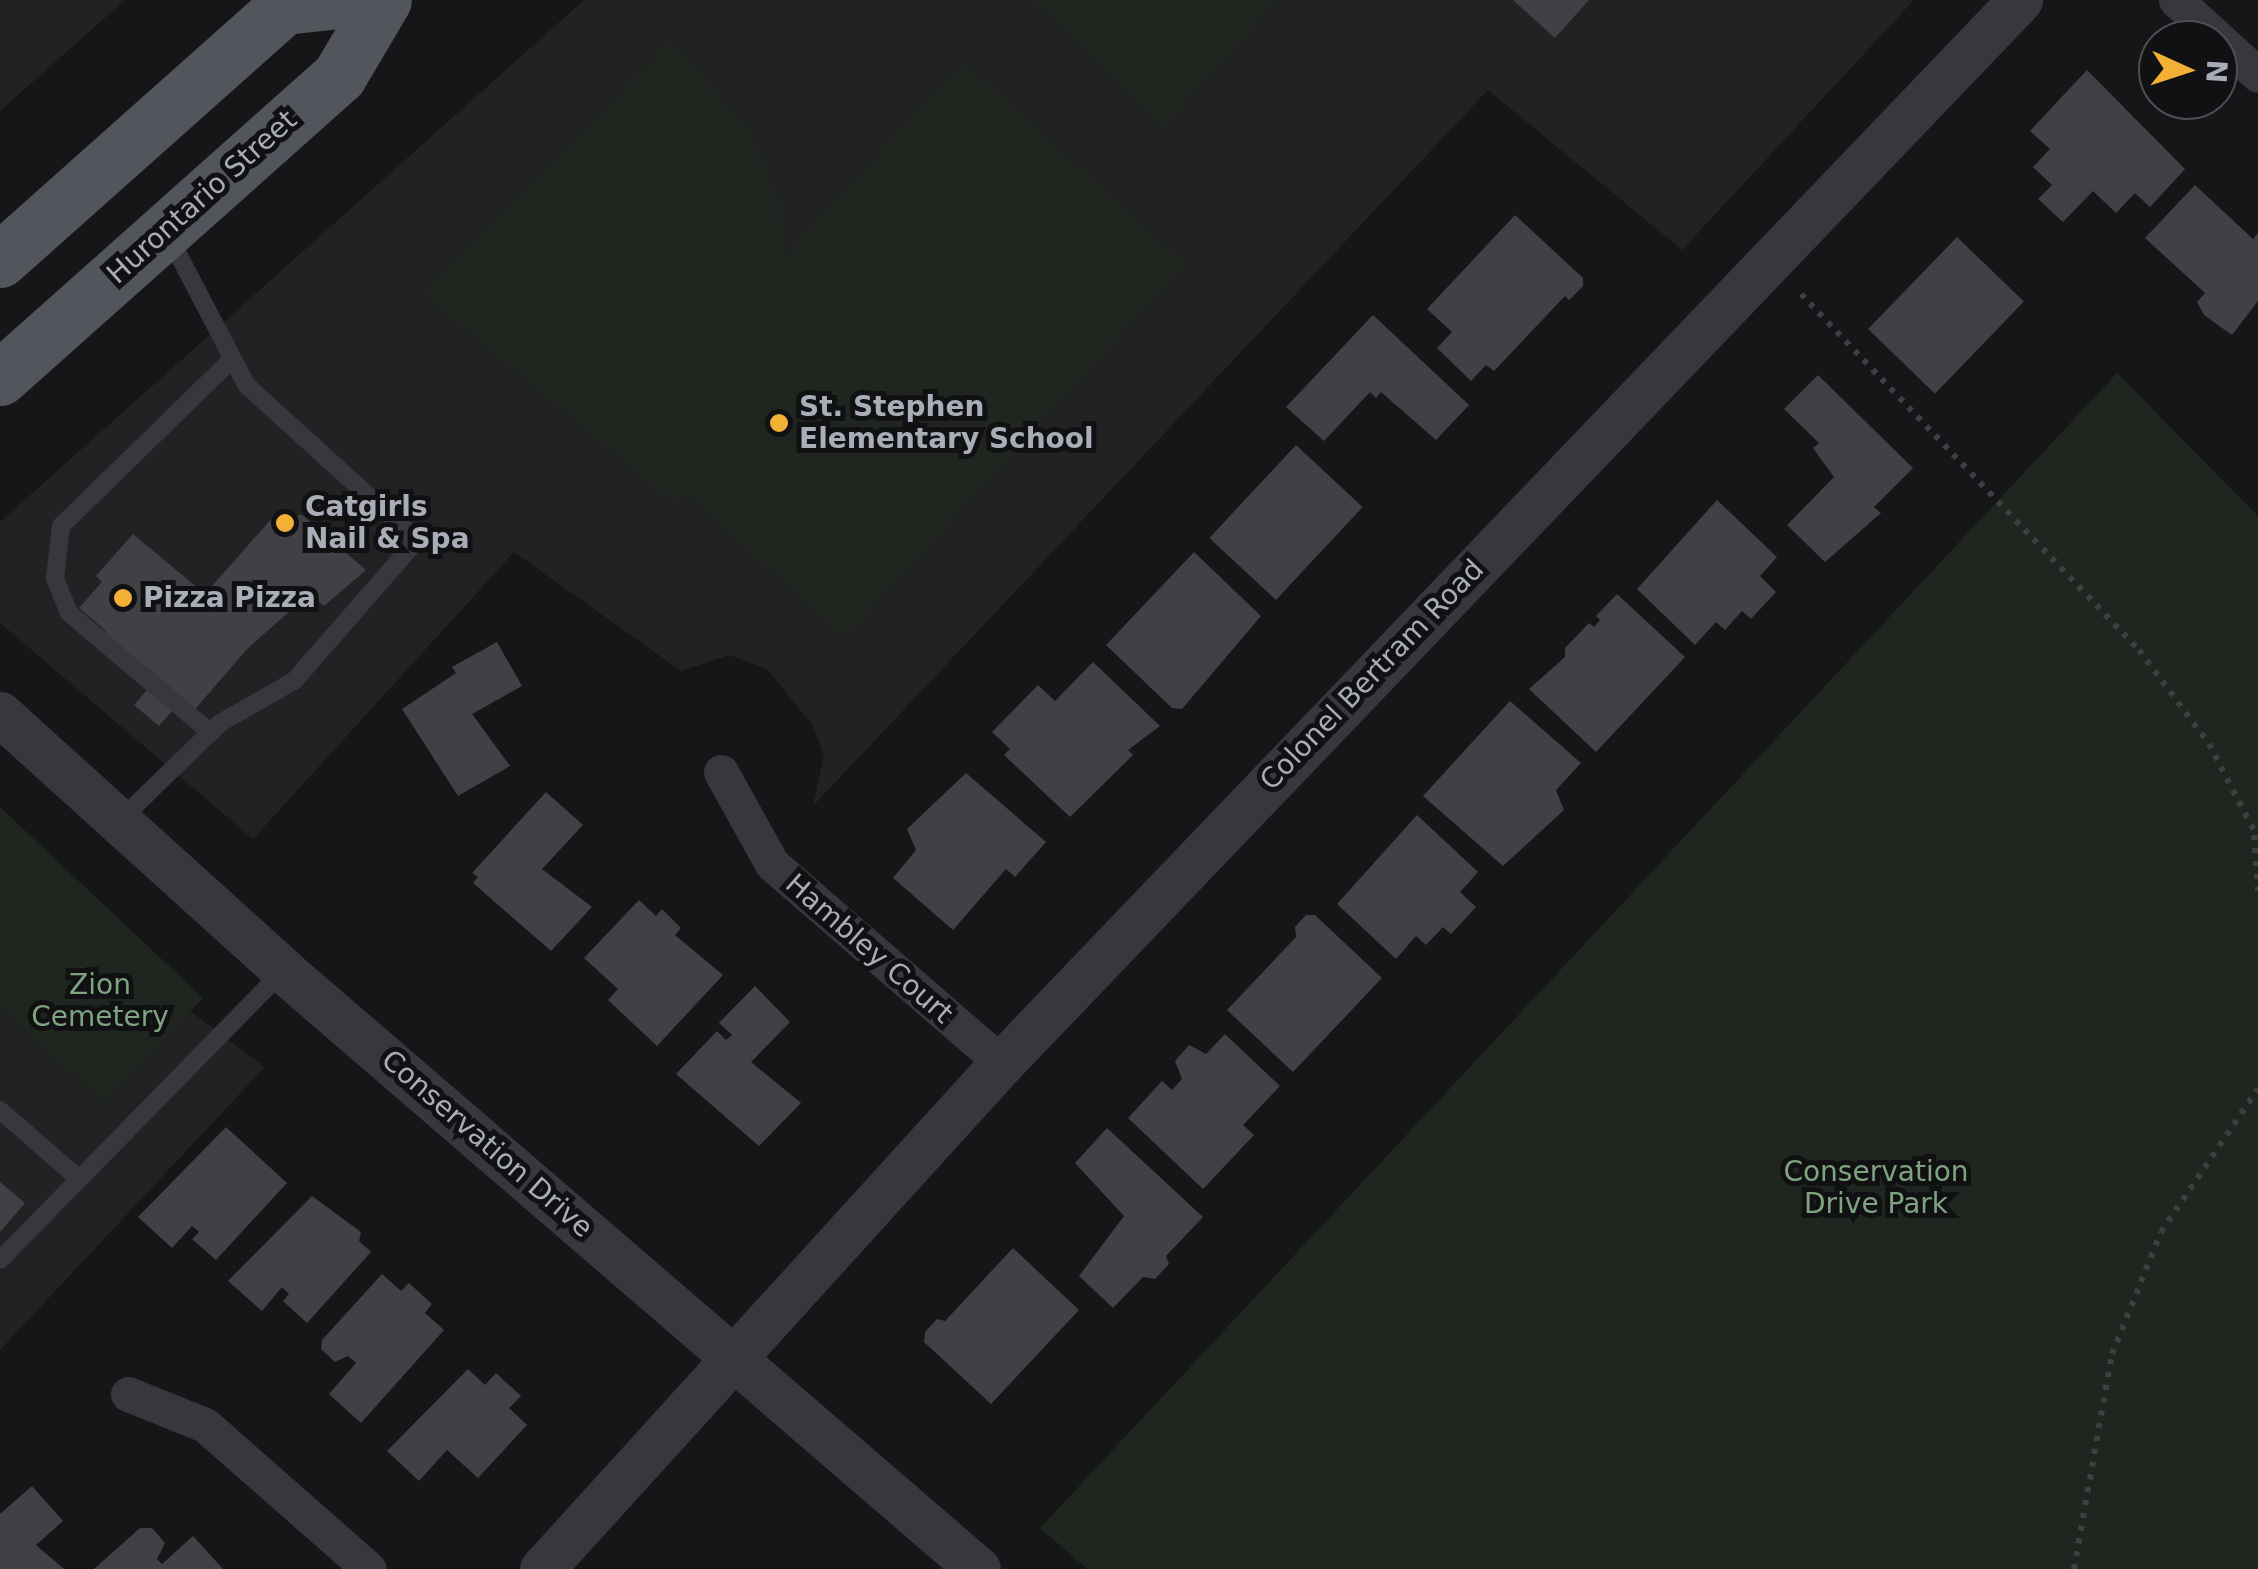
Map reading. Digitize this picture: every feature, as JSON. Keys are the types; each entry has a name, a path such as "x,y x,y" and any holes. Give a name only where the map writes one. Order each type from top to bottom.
{"main road":[{"path":"0,260 284,8 348,0"},
{"name":"Hurontario Street","path":"0,378 339,76 384,0"}],"street":[{"name":"Colonel Bertram Road","path":"542,1569 730,1356 1002,1063 2020,0"},
{"path":"2176,0 2258,75"},
{"name":"Conservation Drive","path":"0,714 284,971 978,1569"},
{"name":"Hambley Court","path":"721,772 772,864 1002,1063"},
{"path":"128,1394 205,1425 369,1569"}],"lane":[{"path":"119,822 210,734 294,681 417,540 247,386 165,230"},
{"path":"210,734 70,613 56,578 61,526 232,359"},
{"path":"0,1260 284,971"},
{"path":"0,1110 78,1178"}],"path":[{"path":"1770,260 2139,650 2209,744 2256,836 2258,890"},
{"path":"2074,1569 2112,1354 2161,1232 2258,1088"}],"shaded area":[{"path":"0,0 125,0 0,111"},
{"name":"St. Stephen Elementary School","path":"584,0 1914,0 1682,250 1488,90 813,806 824,755 813,726 767,669 729,655 681,671 514,552 253,839 0,623 0,522"},
{"path":"0,1007 103,1104 190,1011 265,1067 0,1350"}],"green space":[{"path":"1032,0 1278,0 1163,128"},
{"path":"671,40 749,130 780,202 781,260 963,61 1185,264 845,638 685,492 673,503 423,294"},
{"name":"Conservation Drive Park","path":"2117,373 2258,516 2258,1569 1087,1569 1040,1528"},
{"name":"Zion Cemetery","path":"0,807 203,998 103,1104 0,1007"}],"building":[{"path":"1513,0 1589,0 1555,38"},
{"path":"2087,70 2185,169 2150,207 2135,193 2116,213 2093,191 2063,222 2038,199 2052,185 2033,167 2050,149 2030,131"},
{"path":"2195,185 2253,239 2258,233 2258,301 2232,335 2204,315 2197,302 2205,293 2145,238"},
{"path":"1515,215 1583,278 1583,286 1569,300 1565,296 1494,371 1486,365 1471,381 1437,348 1452,332 1427,309"},
{"path":"1957,237 2024,302 1935,394 1868,329"},
{"path":"1373,315 1469,405 1436,440 1381,392 1376,398 1370,392 1324,441 1286,407"},
{"path":"1818,375 1913,468 1874,507 1881,513 1825,562 1787,525 1834,477 1813,448 1819,443 1784,409"},
{"path":"1296,445 1363,507 1276,600 1209,538"},
{"path":"1717,500 1777,557 1760,576 1776,592 1751,619 1742,611 1725,630 1716,622 1695,645 1637,589"},
{"path":"302,515 366,570 324,606 309,594 248,648 190,715 177,705 159,726 134,705 153,683 101,638 106,631 79,608 102,582 96,576 133,534 205,594 274,516"},
{"path":"1194,552 1261,616 1182,709 1172,708 1106,645"},
{"path":"1617,594 1685,657 1596,752 1529,689 1565,657 1565,648 1589,623 1594,627 1600,620 1596,616"},
{"path":"497,642 522,686 472,714 510,766 458,796 402,709 456,673 452,667"},
{"path":"1093,662 1160,726 1128,750 1133,755 1070,817 1004,755 1010,749 992,732 1038,685 1055,701"},
{"path":"1510,701 1581,763 1556,790 1564,810 1503,866 1423,796"},
{"path":"966,773 1046,842 1015,877 1006,869 953,930 893,878 916,850 907,829"},
{"path":"546,792 583,825 542,869 592,907 551,951 473,883 478,877 472,873"},
{"path":"1417,815 1478,872 1460,892 1476,907 1451,934 1443,927 1426,945 1416,936 1396,959 1337,904"},
{"path":"639,900 656,916 662,909 681,928 675,935 723,975 657,1046 608,1000 618,989 584,958"},
{"path":"1306,915 1315,915 1382,978 1293,1072 1227,1010 1296,937 1295,927"},
{"path":"755,986 790,1022 751,1062 801,1103 759,1146 676,1074 717,1031 726,1040 732,1035 719,1023"},
{"path":"1225,1034 1280,1086 1243,1125 1254,1135 1203,1189 1128,1118 1162,1081 1172,1090 1182,1079 1175,1061 1189,1045 1206,1054"},
{"path":"226,1127 287,1183 216,1260 192,1239 199,1232 192,1226 172,1248 138,1217"},
{"path":"1107,1128 1203,1217 1166,1256 1169,1264 1155,1279 1143,1277 1113,1308 1079,1276 1124,1216 1075,1163"},
{"path":"0,1182 25,1203 0,1232"},
{"path":"312,1196 361,1232 359,1241 371,1252 307,1323 283,1301 289,1294 282,1287 262,1311 228,1281"},
{"path":"1013,1248 1079,1310 991,1404 924,1342 925,1332 937,1319 945,1321"},
{"path":"382,1274 401,1291 409,1283 432,1304 425,1313 444,1330 361,1423 329,1394 356,1363 348,1356 335,1362 321,1349 322,1340"},
{"path":"468,1369 485,1385 496,1373 521,1396 509,1408 527,1425 478,1478 447,1450 419,1481 387,1451"},
{"path":"32,1486 63,1521 36,1545 64,1569 0,1569 0,1514"},
{"path":"140,1528 152,1528 165,1543 157,1559 162,1564 193,1536 223,1569 94,1569"}],"place":[{"name":"St. Stephen Elementary School","path":"779,423"},
{"name":"Catgirls Nail & Spa","path":"285,523"},
{"name":"Pizza Pizza","path":"123,598"}]}
